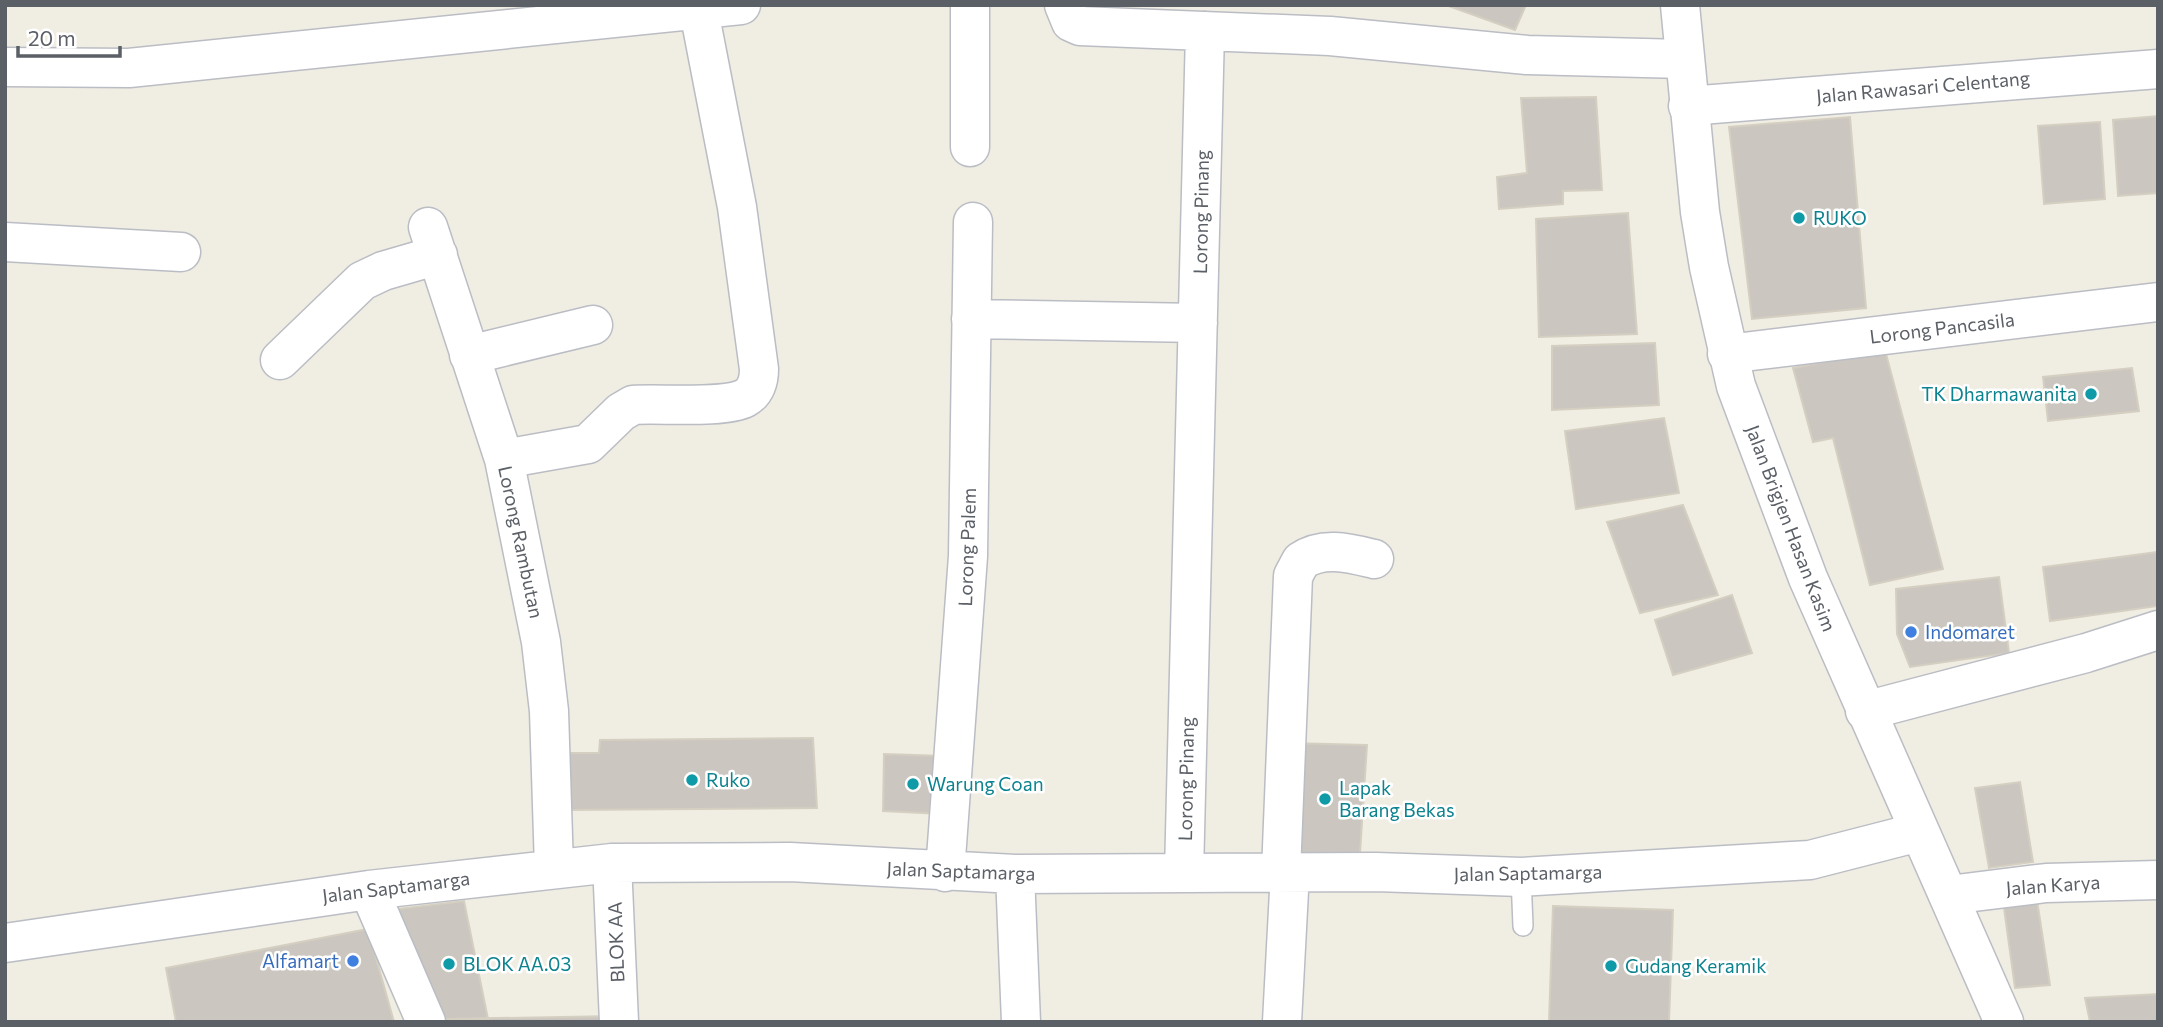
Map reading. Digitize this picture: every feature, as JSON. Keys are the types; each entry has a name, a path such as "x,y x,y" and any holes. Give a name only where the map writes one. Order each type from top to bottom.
{"street":[{"path":"5,67 130,68 741,5"},
{"path":"970,5 970,146"},
{"path":"1064,5 1071,22 1080,26 1425,43 1527,55 1683,59"},
{"name":"Jalan Brigjen Hasan Kasim","path":"1680,5 1688,106 1709,267 1727,354 1758,448 1802,565 2004,1022"},
{"path":"503,459 588,444 621,412 633,405 729,402 746,397 756,386 759,369 737,207 699,11"},
{"name":"Lorong Pinang","path":"1184,873 1205,31"},
{"name":"Jalan Rawasari Celentang","path":"1688,106 2158,69"},
{"name":"Lorong Palem","path":"945,872 968,556 973,222"},
{"name":"Lorong Rambutan","path":"279,360 362,281 433,241 503,459 541,642 549,710 554,868"},
{"path":"5,242 181,251"},
{"name":"Lorong Pancasila","path":"1727,354 2158,302"},
{"path":"971,319 1198,323"},
{"path":"469,355 593,325"},
{"path":"1282,1022 1293,576 1301,561 1322,552 1341,552 1374,559"},
{"path":"1865,710 2086,653 2158,630"},
{"name":"Jalan Saptamarga","path":"5,943 369,890 612,863 790,862 1015,874 1285,872 1521,877 1810,860 1919,832"},
{"name":"BLOK AA","path":"612,863 619,1022"},
{"path":"1015,874 1021,1022"},
{"name":"Jalan Karya","path":"1949,895 2046,883 2158,880"},
{"path":"369,890 426,1022"}],"lane":[{"path":"1521,877 1522,926"}],"building":[{"path":"1446,5 1526,5 1515,30"},
{"path":"1596,97 1602,190 1563,191 1563,204 1499,209 1497,177 1527,173 1521,98"},
{"path":"2158,116 2158,193 2118,196 2113,120"},
{"name":"RUKO","path":"1850,117 1866,308 1752,319 1729,127"},
{"path":"2100,122 2105,199 2044,204 2038,126"},
{"path":"1628,213 1637,334 1539,337 1536,219"},
{"path":"1655,343 1659,405 1552,410 1552,346"},
{"path":"1885,350 1943,569 1870,585 1833,438 1813,442 1793,368"},
{"name":"TK Dharmawanita","path":"2132,368 2139,411 2048,421 2043,377"},
{"path":"1664,418 1679,493 1576,509 1565,431"},
{"path":"1683,505 1718,595 1640,613 1607,522"},
{"path":"2158,552 2158,606 2050,621 2043,567"},
{"path":"1999,577 2009,653 1910,667 1897,634 1896,589"},
{"path":"1732,595 1752,653 1673,675 1655,620"},
{"name":"Ruko","path":"813,738 817,808 568,810 568,753 599,753 600,740"},
{"name":"Lapak Barang Bekas","path":"1288,743 1367,745 1360,853 1284,853"},
{"name":"Warung Coan","path":"884,754 943,756 941,814 883,811"},
{"path":"2020,782 2033,862 1989,868 1975,788"},
{"path":"2037,900 2050,985 2015,988 2003,901"},
{"name":"BLOK AA.03","path":"464,901 488,1019 445,1019 397,909"},
{"name":"Gudang Keramik","path":"1553,906 1673,910 1669,1022 1549,1022"},
{"path":"368,929 394,1022 176,1022 166,968"},
{"path":"2158,994 2158,1022 2090,1022 2085,998"},
{"path":"615,1016 616,1022 446,1022 445,1019"}],"place":[{"name":"RUKO","path":"1799,218"},
{"name":"TK Dharmawanita","path":"2091,394"},
{"name":"Indomaret","path":"1911,632"},
{"name":"Ruko","path":"692,780"},
{"name":"Warung Coan","path":"913,784"},
{"name":"Lapak Barang Bekas","path":"1325,799"},
{"name":"Alfamart","path":"353,961"},
{"name":"BLOK AA.03","path":"449,964"},
{"name":"Gudang Keramik","path":"1611,966"}]}
